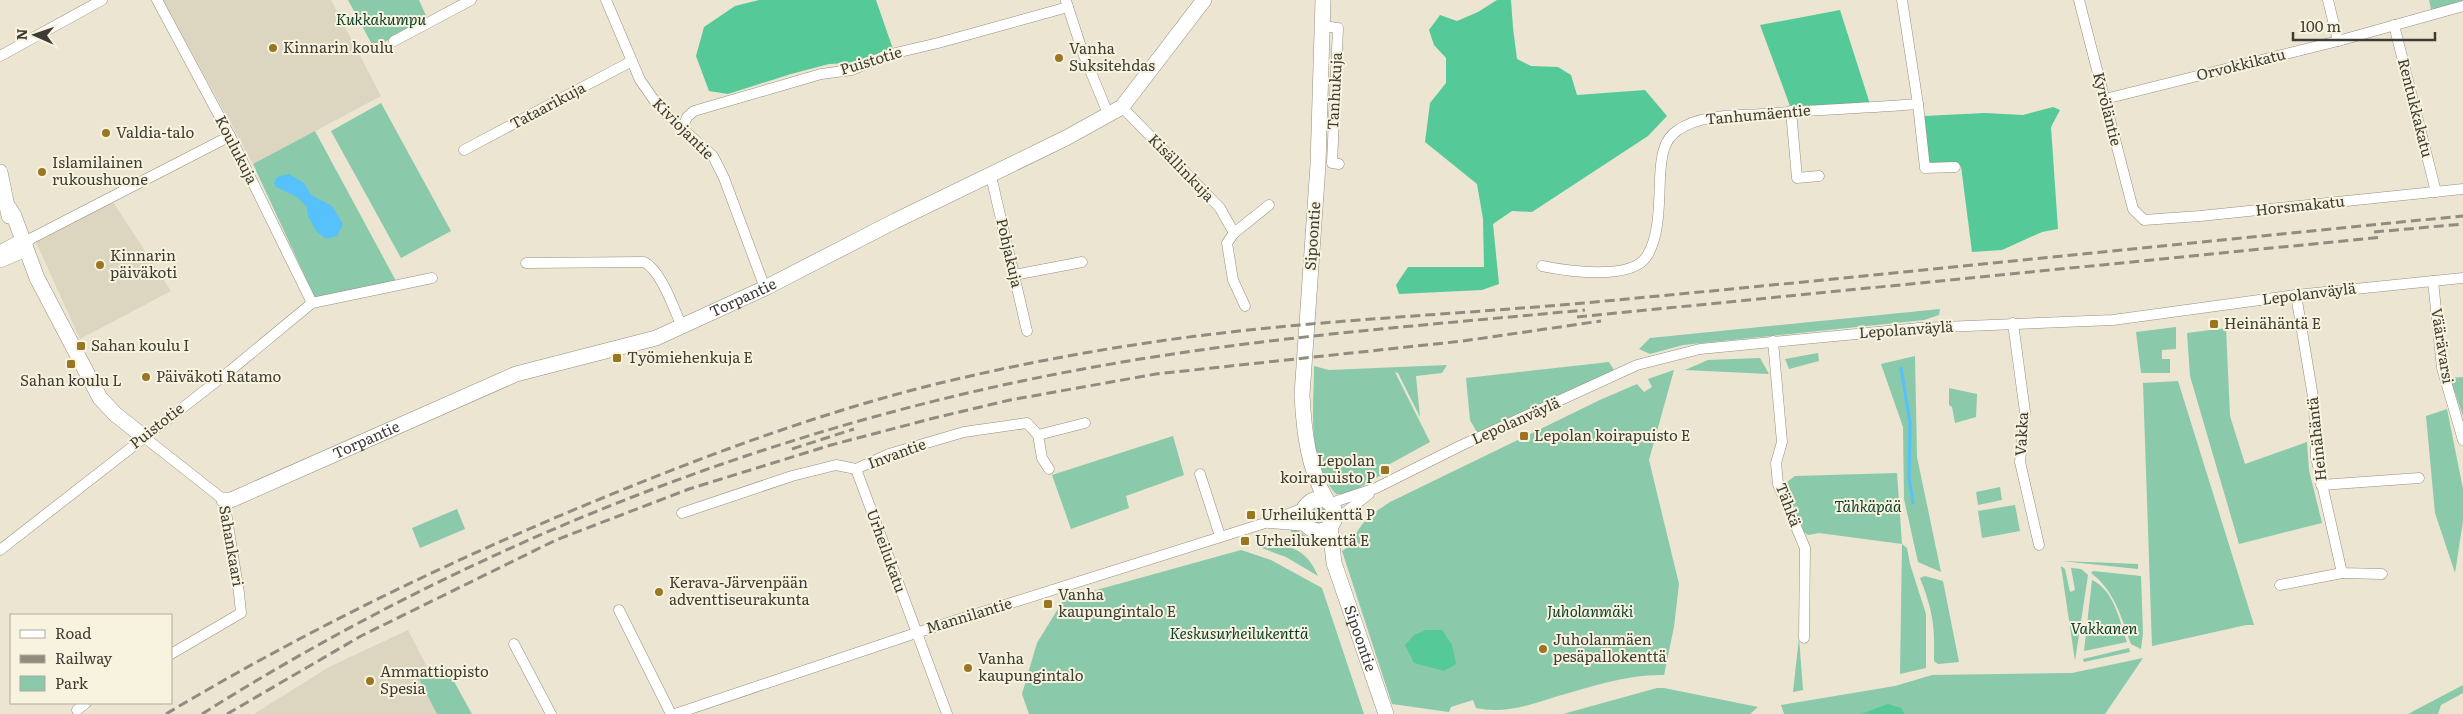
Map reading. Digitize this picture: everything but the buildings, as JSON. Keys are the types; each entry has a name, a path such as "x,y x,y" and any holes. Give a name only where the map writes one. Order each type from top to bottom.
{"street":[{"path":"0,56 102,0"},
{"name":"Koulukuja","path":"157,0 230,136 312,303"},
{"path":"394,41 471,0"},
{"name":"Kiviojantie","path":"606,0 640,80 666,114 714,156 765,288"},
{"name":"Torpantie","path":"224,500 231,500 516,374 656,338 682,327 765,288 895,221 991,176 1109,116 1122,107 1204,0"},
{"name":"Sipoontie","path":"1323,0 1318,165 1302,395 1304,432 1312,470 1328,501"},
{"path":"1902,0 1918,104 1924,168 1955,167"},
{"name":"Kyröläntie","path":"2079,0 2133,210 2138,216"},
{"path":"2328,0 2338,40"},
{"path":"1067,3 1083,53 1109,116"},
{"name":"Puistotie","path":"682,127 694,111 806,78 852,70 888,55 938,43 1067,3"},
{"name":"Orvokkikatu","path":"2105,99 2463,6"},
{"name":"Rentukkakatu","path":"2394,25 2436,192"},
{"name":"Tanhukuja","path":"1322,26 1338,28 1332,163 1338,164"},
{"name":"Tataarikuja","path":"464,150 632,61"},
{"name":"Tanhumäentie","path":"1542,266 1563,271 1629,270 1647,257 1654,237 1661,158 1667,140 1676,131 1693,121 1791,112 1918,104"},
{"name":"Kisällinkuja","path":"1122,107 1220,208 1234,232"},
{"path":"1791,112 1797,178 1819,176"},
{"path":"0,260 32,238 230,136"},
{"path":"0,172 9,208 14,216 21,247 32,275 37,278 100,398 114,414 144,437"},
{"name":"Pohjakuja","path":"991,176 1027,331"},
{"name":"Horsmakatu","path":"2138,216 2144,220 2200,216 2463,189"},
{"path":"1245,306 1233,280 1227,243 1234,232 1269,205"},
{"path":"0,253 21,247"},
{"path":"526,263 644,262 651,265 658,275 682,327"},
{"path":"1014,275 1082,262"},
{"name":"Puistotie","path":"0,550 312,303 432,278"},
{"name":"Lepolanväylä","path":"1328,501 1376,488 1460,446 1637,365 1700,349 1774,341 2013,323 2113,320 2296,295 2463,278"},
{"name":"Väärävarsi","path":"2433,281 2442,368 2463,440"},
{"name":"Heinähäntä","path":"2296,295 2314,403 2316,457 2342,573"},
{"name":"Vakka","path":"2013,323 2025,412 2020,462 2040,545"},
{"name":"Tähkä","path":"1774,341 1782,442 1776,463 1778,484 1805,548 1804,638"},
{"name":"Invantie","path":"682,513 792,476 836,465 856,469 889,454 964,432 1028,423 1038,435"},
{"path":"1049,469 1042,458 1038,435 1085,423"},
{"name":"Sahankaari","path":"144,437 224,500 239,593 240,613 172,653"},
{"name":"Urheilukatu","path":"856,469 947,714"},
{"name":"Sipoontie","path":"1306,505 1312,470"},
{"path":"1200,474 1220,536"},
{"path":"2321,485 2419,478"},
{"name":"Lepolanväylä","path":"1332,524 1376,488"},
{"path":"1320,498 1328,501 1334,509 1332,524 1318,531 1310,528 1303,514 1306,505 1320,498"},
{"name":"Mannilantie","path":"675,714 916,633 1220,536 1265,524 1306,505"},
{"name":"Mannilantie","path":"1265,524 1310,528"},
{"name":"Sipoontie","path":"1332,524 1334,563"},
{"name":"Sipoontie","path":"1310,528 1334,563 1386,714"},
{"path":"2280,585 2342,573 2382,574"},
{"path":"619,610 671,714"},
{"path":"514,644 551,714"},
{"path":"77,710 85,704"}],"shaded area":[{"name":"Kinnarin koulu","path":"163,0 331,0 381,96 253,164"},
{"name":"Kinnarin päiväkoti","path":"111,199 171,291 80,339 35,240"},
{"name":"Ammattiopisto Spesia","path":"408,630 451,714 254,714 329,667"}],"green space":[{"name":"Kukkakumpu","path":"348,0 419,0 427,18 374,48"},
{"path":"759,0 876,0 893,49 849,63 829,64 791,74 728,94 709,91 696,56 704,27 735,6"},
{"path":"1497,0 1511,0 1517,59 1531,66 1558,67 1571,75 1577,95 1645,90 1667,116 1648,136 1532,212 1512,211 1493,224 1499,284 1482,290 1399,294 1396,285 1408,267 1484,267 1483,219 1477,184 1425,142 1430,103 1446,83 1446,58 1434,45 1429,30 1440,15 1457,21 1478,12"},
{"path":"2429,0 2463,0 2463,4 2432,13"},
{"path":"1840,10 1870,104 1790,106 1760,25"},
{"path":"381,103 451,231 401,258 331,131"},
{"path":"2053,107 2060,110 2051,127 2058,229 2042,232 2002,250 1972,252 1961,166 1929,165 1924,116 1985,113 2023,115"},
{"path":"315,131 396,281 315,298 253,164"},
{"path":"1940,309 1939,315 1924,320 1683,345 1650,354 1639,349 1650,338"},
{"path":"2176,327 2176,349 2162,350 2162,359 2170,359 2170,373 2141,373 2136,332"},
{"path":"2226,328 2230,416 2245,464 2307,442 2309,470 2322,523 2239,544 2190,376 2187,333"},
{"path":"1818,353 1819,361 1789,369 1785,359"},
{"path":"1915,356 1917,457 1941,572 1918,562 1904,499 1903,427 1881,364"},
{"path":"1760,358 1769,374 1685,370 1708,360"},
{"path":"1609,362 1614,370 1478,434 1470,420 1466,378"},
{"path":"1447,365 1442,373 1416,376 1420,417 1398,373 1395,372 1430,442 1379,470 1381,475 1349,494 1336,494 1326,481 1316,450 1313,416 1314,366 1329,370"},
{"name":"Juholanmäki","path":"1674,370 1649,460 1679,584 1674,627 1664,675 1637,676 1611,681 1507,709 1487,710 1476,708 1473,700 1451,707 1449,712 1392,704 1342,551 1351,543 1364,522 1390,502 1602,399 1637,384 1644,392 1652,387 1648,379"},
{"path":"2463,377 2463,416 2450,378"},
{"path":"2178,381 2254,625 2246,625 2152,646 2143,383"},
{"path":"1949,388 1977,394 1976,417 1955,423 1952,407 1949,405"},
{"path":"2447,409 2463,489 2463,521 2455,573 2435,513 2426,416"},
{"path":"1173,436 1184,475 1126,496 1129,508 1071,529 1052,475"},
{"name":"Tähkäpää","path":"1897,473 1902,544 1819,533 1808,535 1804,532 1786,487 1787,482 1795,476"},
{"path":"2000,487 2002,500 1978,505 1976,492"},
{"path":"1319,504 1329,511 1330,515 1323,525 1319,526 1309,519 1308,515 1315,505"},
{"path":"2015,505 2020,531 1982,538 1978,511"},
{"path":"457,509 465,529 420,548 412,528"},
{"path":"1290,529 1305,535 1315,548 1294,537"},
{"path":"1262,543 1289,547 1303,554 1314,567 1318,576 1286,557 1256,546"},
{"path":"1902,544 1907,548 1910,564 1926,614 1926,668 1900,674"},
{"name":"Keskusurheilukenttä","path":"1241,550 1271,560 1322,588 1364,714 1029,714 1022,694 1037,643 1064,599"},
{"path":"2061,561 2138,564 2138,569"},
{"path":"2061,566 2065,569 2070,592 2075,590 2071,568 2081,569 2088,575 2075,661"},
{"path":"2093,571 2141,576 2143,633 2141,649 2131,644 2112,596 2091,573"},
{"path":"1925,576 1943,581 1959,662 1938,664 1934,661 1932,619 1920,578"},
{"name":"Vakkanen","path":"2092,580 2106,591 2111,599 2127,642 2084,651"},
{"path":"1426,630 1442,630 1452,645 1456,664 1444,671 1414,663 1405,645 1414,635"},
{"path":"1799,638 1803,690 1793,692"},
{"path":"2129,648 2130,652 2084,662 2083,659"},
{"path":"2143,658 2105,714 1784,714 1781,705 1895,686 1932,675 2072,673"},
{"path":"446,667 472,714 437,714 419,679"},
{"path":"2463,685 2463,693 2441,705 2438,714 2408,714"},
{"path":"1657,688 1758,707 1750,714 1563,714"},
{"path":"1888,704 1901,708 1904,714 1861,714"}],"water":[{"path":"289,174 304,183 311,195 332,206 343,224 337,236 325,238 316,231 308,216 307,207 297,197 276,187 274,183 277,177"}],"waterway":[{"path":"1901,368 1910,423 1909,478 1913,503"}],"railway":[{"path":"166,714 278,651 392,592 568,512 702,459 816,418 893,395 991,372 1137,344 1274,327 1595,302 2463,216"},
{"path":"2374,232 2463,224"},
{"path":"1577,317 2383,237"},
{"path":"202,714 304,653 409,597 516,546 626,500 738,459 851,423 967,393 1145,358 1333,334 1585,310"},
{"path":"227,714 361,636 556,540 689,489 831,445 1010,400 1156,374 1463,341 1601,321"},
{"path":"792,449 854,429"}],"place":[{"name":"Kinnarin koulu","path":"273,48"},
{"name":"Vanha Suksitehdas","path":"1059,58"},
{"name":"Valdia-talo","path":"106,133"},
{"name":"Islamilainen rukoushuone","path":"42,172"},
{"name":"Kinnarin päiväkoti","path":"100,265"},
{"name":"Heinähäntä E","path":"2214,324"},
{"name":"Sahan koulu I","path":"81,346"},
{"name":"Työmiehenkuja E","path":"617,358"},
{"name":"Sahan koulu L","path":"71,364"},
{"name":"Päiväkoti Ratamo","path":"146,377"},
{"name":"Lepolan koirapuisto E","path":"1524,436"},
{"name":"Lepolan koirapuisto P","path":"1385,470"},
{"name":"Urheilukenttä P","path":"1251,515"},
{"name":"Urheilukenttä E","path":"1245,541"},
{"name":"Kerava-Järvenpään adventtiseurakunta","path":"659,592"},
{"name":"Vanha kaupungintalo E","path":"1048,604"},
{"name":"Juholanmäen pesäpallokenttä","path":"1543,649"},
{"name":"Vanha kaupungintalo","path":"968,668"},
{"name":"Ammattiopisto Spesia","path":"370,681"}]}
